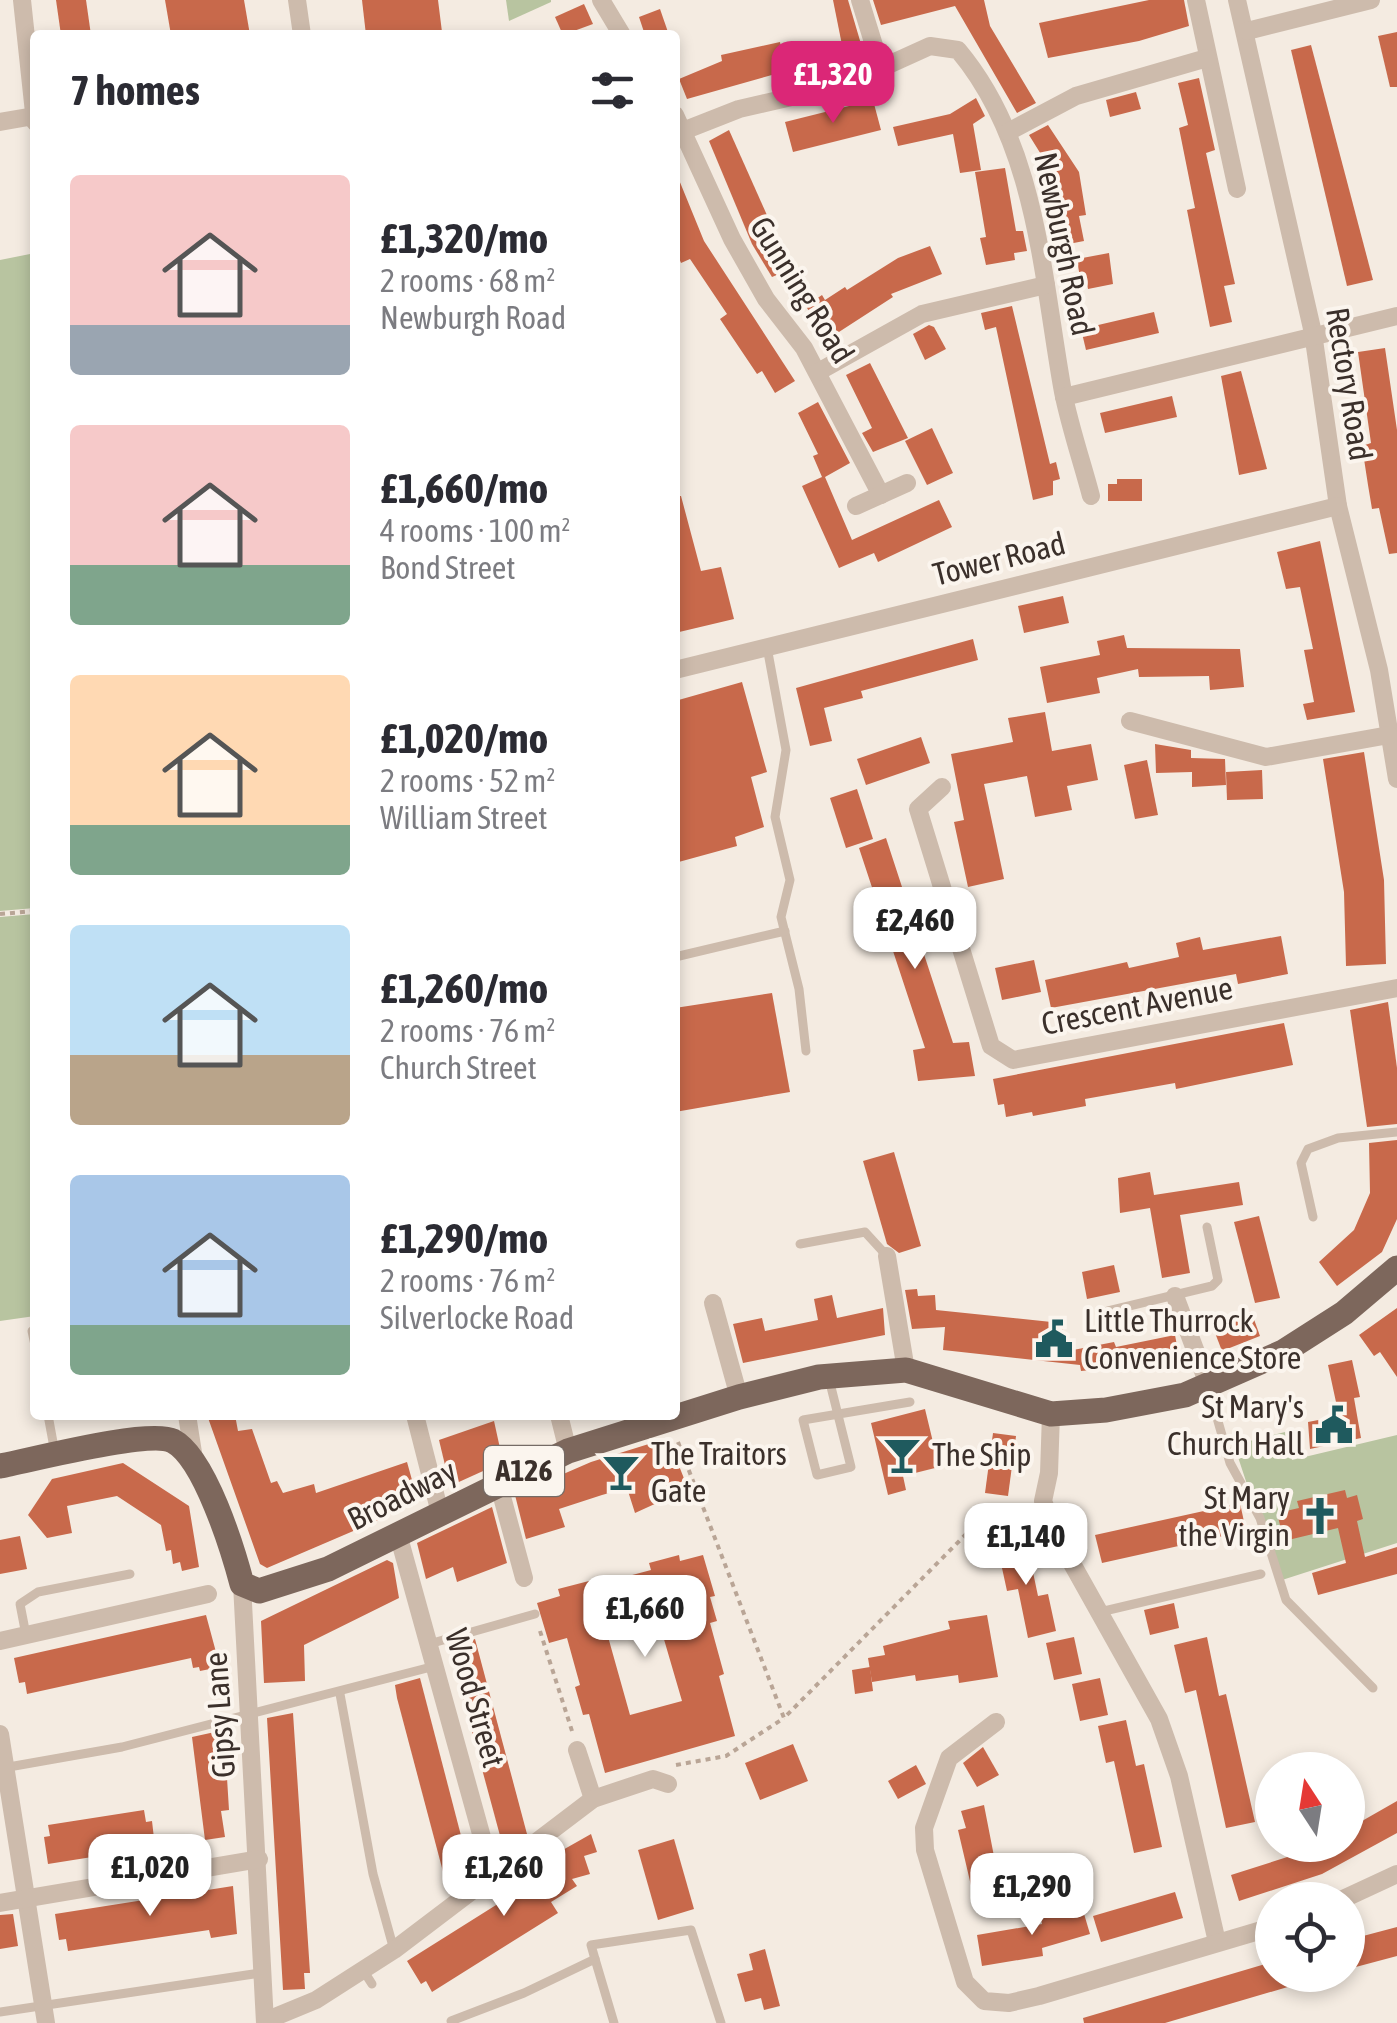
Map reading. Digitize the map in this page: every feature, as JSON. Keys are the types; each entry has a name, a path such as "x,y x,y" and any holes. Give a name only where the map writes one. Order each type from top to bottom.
{"main road":[{"name":"A126","path":"824,1377 906,1370 1051,1414 1106,1410 1209,1387 1283,1352 1344,1312 1397,1268"},
{"name":"Broadway","path":"680,1418 739,1396 824,1377"},
{"name":"Broadway","path":"242,1584 260,1591 328,1569 498,1482 568,1451 675,1420"},
{"path":"0,1466 145,1438 172,1440 194,1460 242,1584"}],"street":[{"path":"22,0 30,79"},
{"path":"297,0 301,30"},
{"path":"601,0 619,30"},
{"path":"860,0 881,68"},
{"path":"1196,0 1237,189"},
{"name":"Rectory Road","path":"1237,0 1312,333 1338,506 1388,668 1389,734 1397,779"},
{"path":"1247,31 1371,0"},
{"name":"Newburgh Road","path":"680,123 844,85 930,46 958,50 974,69 1008,132 1035,222 1064,397 1091,496"},
{"path":"1008,132 1076,96 1207,58"},
{"path":"0,122 30,119"},
{"name":"Gunning Road","path":"680,125 766,299 818,372 881,495"},
{"path":"818,372 922,314 1046,285"},
{"path":"1064,397 1312,333 1397,316"},
{"path":"856,506 907,483"},
{"name":"Tower Road","path":"680,669 1338,506"},
{"path":"1130,721 1266,757 1389,734"},
{"name":"Crescent Avenue","path":"942,787 918,809 991,1046 1013,1060 1397,988"},
{"path":"887,1256 906,1370"},
{"path":"1174,1296 1209,1387"},
{"path":"713,1303 739,1396"},
{"path":"1051,1414 1050,1473 1043,1501 1056,1535 1159,1719 1217,1942"},
{"path":"187,1420 194,1460"},
{"path":"416,1420 440,1513"},
{"path":"560,1420 568,1451"},
{"path":"498,1482 524,1578"},
{"name":"Wood Street","path":"398,1534 494,1877"},
{"name":"Gipsy Lane","path":"242,1584 265,2022"},
{"path":"0,1641 208,1594"},
{"path":"996,1722 949,1758 924,1828 925,1850 966,1982 984,2001 1009,2003 1038,1996 1255,1932"},
{"path":"0,1734 45,2014"},
{"path":"577,1750 593,1799"},
{"path":"265,2022 368,1977 394,1950 593,1799 660,1781"},
{"path":"0,1903 259,1859"},
{"path":"1365,1889 1397,1874"}],"lane":[{"path":"767,648 785,724 786,750 776,817 790,880 781,917 799,989 806,1051"},
{"path":"680,955 785,931"},
{"path":"1313,1217 1302,1164 1308,1148 1338,1138 1397,1132"},
{"path":"1108,1311 1174,1296 1218,1280 1206,1227"},
{"path":"800,1244 865,1232 887,1256"},
{"path":"824,1377 837,1412 851,1467 817,1475 804,1420 837,1412 910,1402"},
{"path":"1209,1387 1230,1463 1260,1518 1286,1600 1373,1688"},
{"path":"49,1420 56,1455"},
{"path":"26,1636 20,1604 38,1592 130,1574"},
{"path":"1100,1612 1261,1574"},
{"path":"429,1644 535,1614"},
{"path":"3,1768 122,1747 340,1694 435,1666"},
{"path":"340,1694 373,1874 394,1950"},
{"path":"183,1850 186,1871"},
{"path":"614,2023 591,1946 691,1930 721,2023"},
{"path":"450,2021 524,1993 595,1959"},
{"path":"0,2012 45,2014 260,1974"}],"path":[{"path":"0,914 30,911"},
{"path":"670,1422 784,1718"},
{"path":"660,1781 663,1768 726,1756 784,1718 980,1520 1043,1501"},
{"path":"535,1614 584,1772"}],"green space":[{"path":"506,0 551,0 551,2 509,21"},
{"path":"30,254 30,908 0,911 0,260"},
{"path":"30,914 30,1317 0,1321 0,917"},
{"path":"1285,1432 1292,1460 1397,1435 1397,1543 1279,1581 1234,1445"}],"building":[{"path":"56,0 86,0 90,30 60,30"},
{"path":"165,0 244,0 249,30 170,30"},
{"path":"362,0 438,0 442,30 365,30"},
{"path":"833,0 848,0 866,61 847,70"},
{"path":"873,0 984,0 990,26 1036,103 1017,113 955,6 881,25"},
{"path":"1149,0 1184,0 1189,26 1139,41 1048,58 1039,23"},
{"path":"584,4 593,24 561,30 555,17"},
{"path":"660,9 667,30 643,30 639,17"},
{"path":"1397,32 1397,87 1390,87 1378,36"},
{"path":"780,42 786,71 687,99 680,79 722,61 721,55"},
{"path":"1311,45 1373,280 1347,286 1291,50"},
{"path":"1199,78 1215,150 1206,153 1235,284 1224,286 1232,322 1210,327 1187,210 1195,208 1179,128 1188,125 1178,83"},
{"path":"1136,92 1141,109 1110,117 1106,100"},
{"path":"976,98 985,116 973,124 981,170 960,173 953,134 898,146 893,127 950,114"},
{"path":"873,100 881,130 793,152 785,122"},
{"path":"1048,125 1079,172 1086,215 1079,216 1084,241 1053,247 1048,226 1057,224 1047,164 1029,135"},
{"path":"729,130 791,269 772,277 752,244 709,141"},
{"path":"1005,168 1016,231 1023,231 1027,251 1014,253 1015,260 986,265 980,238 986,237 975,172"},
{"path":"680,182 704,241 795,381 775,393 762,371 757,374 720,319 727,314 690,259 681,263"},
{"path":"930,246 942,274 891,294 893,297 825,341 806,306 822,295 825,300 845,287 847,290 898,258"},
{"path":"1109,253 1113,284 1088,289 1086,277 1080,278 1077,259"},
{"path":"1012,306 1050,464 1056,462 1060,479 1053,481 1053,495 1033,500 996,327 985,330 981,313"},
{"path":"1154,312 1159,333 1086,350 1081,329"},
{"path":"929,325 946,349 925,360 913,334"},
{"path":"1385,348 1397,430 1397,553 1389,554 1379,508 1372,509 1362,446 1371,443 1358,352"},
{"path":"870,363 908,438 873,452 862,433 872,428 846,375"},
{"path":"1241,371 1267,469 1239,475 1221,376"},
{"path":"1172,396 1177,417 1105,433 1100,413"},
{"path":"818,402 850,463 825,477 852,540 939,500 952,527 878,562 874,553 839,568 802,486 822,477 813,456 818,454 798,413"},
{"path":"932,428 953,473 927,485 905,441"},
{"path":"1117,479 1142,479 1142,501 1108,501 1108,484 1117,484"},
{"path":"680,496 701,571 721,567 734,619 680,632"},
{"path":"1320,541 1355,712 1307,720 1303,704 1314,702 1304,650 1313,649 1300,587 1286,589 1277,552"},
{"path":"1063,596 1069,623 1024,633 1018,606"},
{"path":"1124,635 1127,648 1240,649 1244,687 1210,690 1209,676 1139,677 1138,669 1097,678 1100,693 1047,703 1040,667 1100,655 1097,641"},
{"path":"973,639 978,660 861,691 863,698 824,708 832,741 810,746 796,688"},
{"path":"742,682 767,772 751,777 764,827 735,837 737,846 680,862 680,700"},
{"path":"1045,712 1052,751 1091,744 1098,780 1067,786 1072,810 1035,817 1027,776 984,784 1004,879 968,887 954,822 964,820 951,754 1013,742 1008,718"},
{"path":"921,737 930,763 866,785 857,759"},
{"path":"1155,744 1191,750 1191,758 1225,759 1226,785 1192,787 1192,772 1156,773"},
{"path":"1364,752 1384,880 1386,964 1346,966 1344,892 1323,759"},
{"path":"1147,760 1158,815 1135,819 1124,765"},
{"path":"1262,770 1263,799 1227,800 1226,772"},
{"path":"857,789 873,839 846,848 830,798"},
{"path":"886,838 953,1043 969,1042 975,1076 918,1081 913,1050 925,1048 859,848"},
{"path":"1281,936 1288,974 1238,984 1236,974 1051,1008 1045,980 1127,962 1129,968 1179,957 1176,943 1200,937 1203,950"},
{"path":"1034,960 1041,992 1002,1000 995,968"},
{"path":"772,993 790,1092 680,1111 680,1007"},
{"path":"1388,1002 1397,1068 1397,1124 1367,1127 1350,1010"},
{"path":"1284,1023 1293,1065 1176,1089 1175,1083 1085,1099 1086,1106 1033,1116 1032,1112 1006,1117 1004,1104 998,1105 993,1079"},
{"path":"1397,1140 1397,1219 1382,1252 1337,1286 1319,1262 1354,1230 1370,1193 1369,1143"},
{"path":"894,1152 921,1246 899,1253 887,1244 863,1161"},
{"path":"1150,1172 1154,1195 1239,1182 1243,1205 1180,1215 1190,1273 1162,1278 1150,1208 1120,1213 1118,1178"},
{"path":"1259,1216 1280,1298 1255,1303 1234,1222"},
{"path":"1114,1265 1120,1292 1087,1299 1082,1272"},
{"path":"917,1289 918,1296 935,1295 936,1310 1061,1323 1068,1351 1114,1342 1116,1347 1175,1335 1180,1362 1081,1371 1080,1365 943,1350 945,1327 912,1329 905,1290"},
{"path":"832,1295 837,1318 883,1308 885,1335 743,1363 733,1324 762,1318 765,1331 818,1320 814,1299"},
{"path":"1397,1308 1397,1377 1380,1352 1374,1356 1359,1335"},
{"path":"1251,1311 1260,1336 1222,1351 1212,1325"},
{"path":"1352,1360 1360,1397 1354,1398 1361,1438 1310,1449 1308,1422 1339,1416 1328,1365"},
{"name":"The Ship","path":"925,1409 939,1467 903,1476 906,1490 888,1495 871,1423"},
{"path":"209,1420 236,1420 238,1431 252,1429 271,1483 277,1481 283,1493 314,1484 316,1493 407,1462 417,1498 414,1503 267,1568 260,1564"},
{"path":"494,1421 503,1462 450,1486 439,1440"},
{"path":"993,1433 1016,1436 1008,1496 985,1493"},
{"path":"668,1438 685,1481 678,1483 681,1492 635,1513 627,1488 602,1495 559,1509 565,1527 526,1539 515,1495 591,1462"},
{"path":"123,1463 189,1506 199,1567 182,1571 180,1562 173,1564 161,1525 117,1496 67,1506 72,1533 47,1538 28,1515 52,1479"},
{"path":"1345,1490 1347,1498 1357,1495 1363,1519 1357,1521 1365,1557 1397,1547 1397,1574 1318,1595 1312,1573 1346,1563 1338,1528 1284,1541 1277,1513 1299,1508 1297,1501"},
{"path":"1240,1503 1246,1531 1102,1563 1095,1535"},
{"path":"492,1507 507,1563 457,1582 453,1567 426,1579 417,1543"},
{"path":"20,1536 27,1569 0,1574 0,1540"},
{"path":"1026,1539 1038,1596 1048,1594 1056,1631 1028,1638 1018,1589 1007,1591 997,1545"},
{"path":"679,1555 680,1561 703,1555 715,1596 710,1597 717,1621 710,1623 724,1674 719,1676 735,1736 605,1773 589,1714 583,1715 575,1687 580,1685 567,1638 549,1643 537,1603 560,1596 558,1589 589,1581 591,1586 651,1570 649,1563","holes":["656,1612 682,1701 630,1715 605,1626"]},
{"path":"387,1560 393,1563 399,1598 304,1645 305,1681 264,1683 261,1621"},
{"path":"1174,1603 1179,1628 1150,1635 1144,1610"},
{"path":"206,1615 220,1667 200,1671 199,1667 193,1668 191,1658 27,1694 25,1682 19,1683 14,1658"},
{"path":"987,1615 998,1677 959,1683 958,1675 916,1681 915,1675 872,1682 868,1658 885,1655 883,1646 950,1629 948,1621"},
{"path":"1074,1637 1082,1674 1054,1680 1046,1643"},
{"path":"1207,1637 1219,1696 1226,1694 1255,1822 1226,1828 1196,1690 1185,1693 1174,1645"},
{"path":"475,1639 527,1834 502,1843 449,1647"},
{"path":"870,1667 873,1691 855,1694 852,1670"},
{"path":"420,1678 471,1874 446,1883 395,1685"},
{"path":"1100,1678 1108,1715 1080,1721 1072,1684"},
{"path":"293,1713 310,1973 304,1973 305,1989 283,1990 267,1718"},
{"path":"1126,1720 1136,1766 1144,1764 1162,1847 1134,1853 1114,1761 1106,1763 1098,1726"},
{"path":"224,1730 229,1810 221,1811 225,1837 205,1840 192,1737"},
{"path":"793,1744 808,1781 760,1800 745,1763"},
{"path":"983,1747 999,1775 977,1787 963,1763"},
{"path":"916,1765 926,1784 898,1799 888,1781"},
{"path":"1397,1801 1397,1833 1365,1850 1365,1819"},
{"path":"984,1805 1000,1887 973,1894 958,1830 966,1828 961,1811"},
{"path":"144,1810 146,1822 152,1821 155,1847 48,1864 44,1837 50,1836 48,1825"},
{"path":"591,1834 597,1852 584,1856 590,1874 572,1879 577,1886 551,1902 558,1913 432,1992 426,1981 421,1984 407,1961 544,1875 538,1864"},
{"path":"674,1839 694,1909 658,1920 638,1850"},
{"path":"1272,1862 1344,1862 1297,1882 1255,1882 1255,1896 1239,1901 1231,1875"},
{"path":"233,1886 237,1934 211,1938 209,1930 68,1951 66,1939 59,1940 55,1914"},
{"path":"1175,1892 1183,1918 1101,1942 1093,1916"},
{"path":"1082,1907 1090,1934 1042,1948 1043,1956 982,1966 977,1935 1042,1924 1041,1919"},
{"path":"13,1914 18,1946 0,1949 0,1915"},
{"path":"1397,1927 1397,1956 1365,1965 1365,1935"},
{"path":"765,1949 780,2006 764,2010 761,1998 745,2002 737,1974 753,1970 749,1954"},
{"path":"1255,1967 1255,1992 1271,1992 1165,2023 1084,2023 1083,2018"}],"place":[{"name":"Little Thurrock Convenience Store","path":"1054,1339"},
{"name":"St Mary's Church Hall","path":"1334,1425"},
{"name":"The Ship","path":"902,1455"},
{"name":"The Traitors Gate","path":"621,1472"},
{"name":"St Mary the Virgin","path":"1320,1516"}]}
